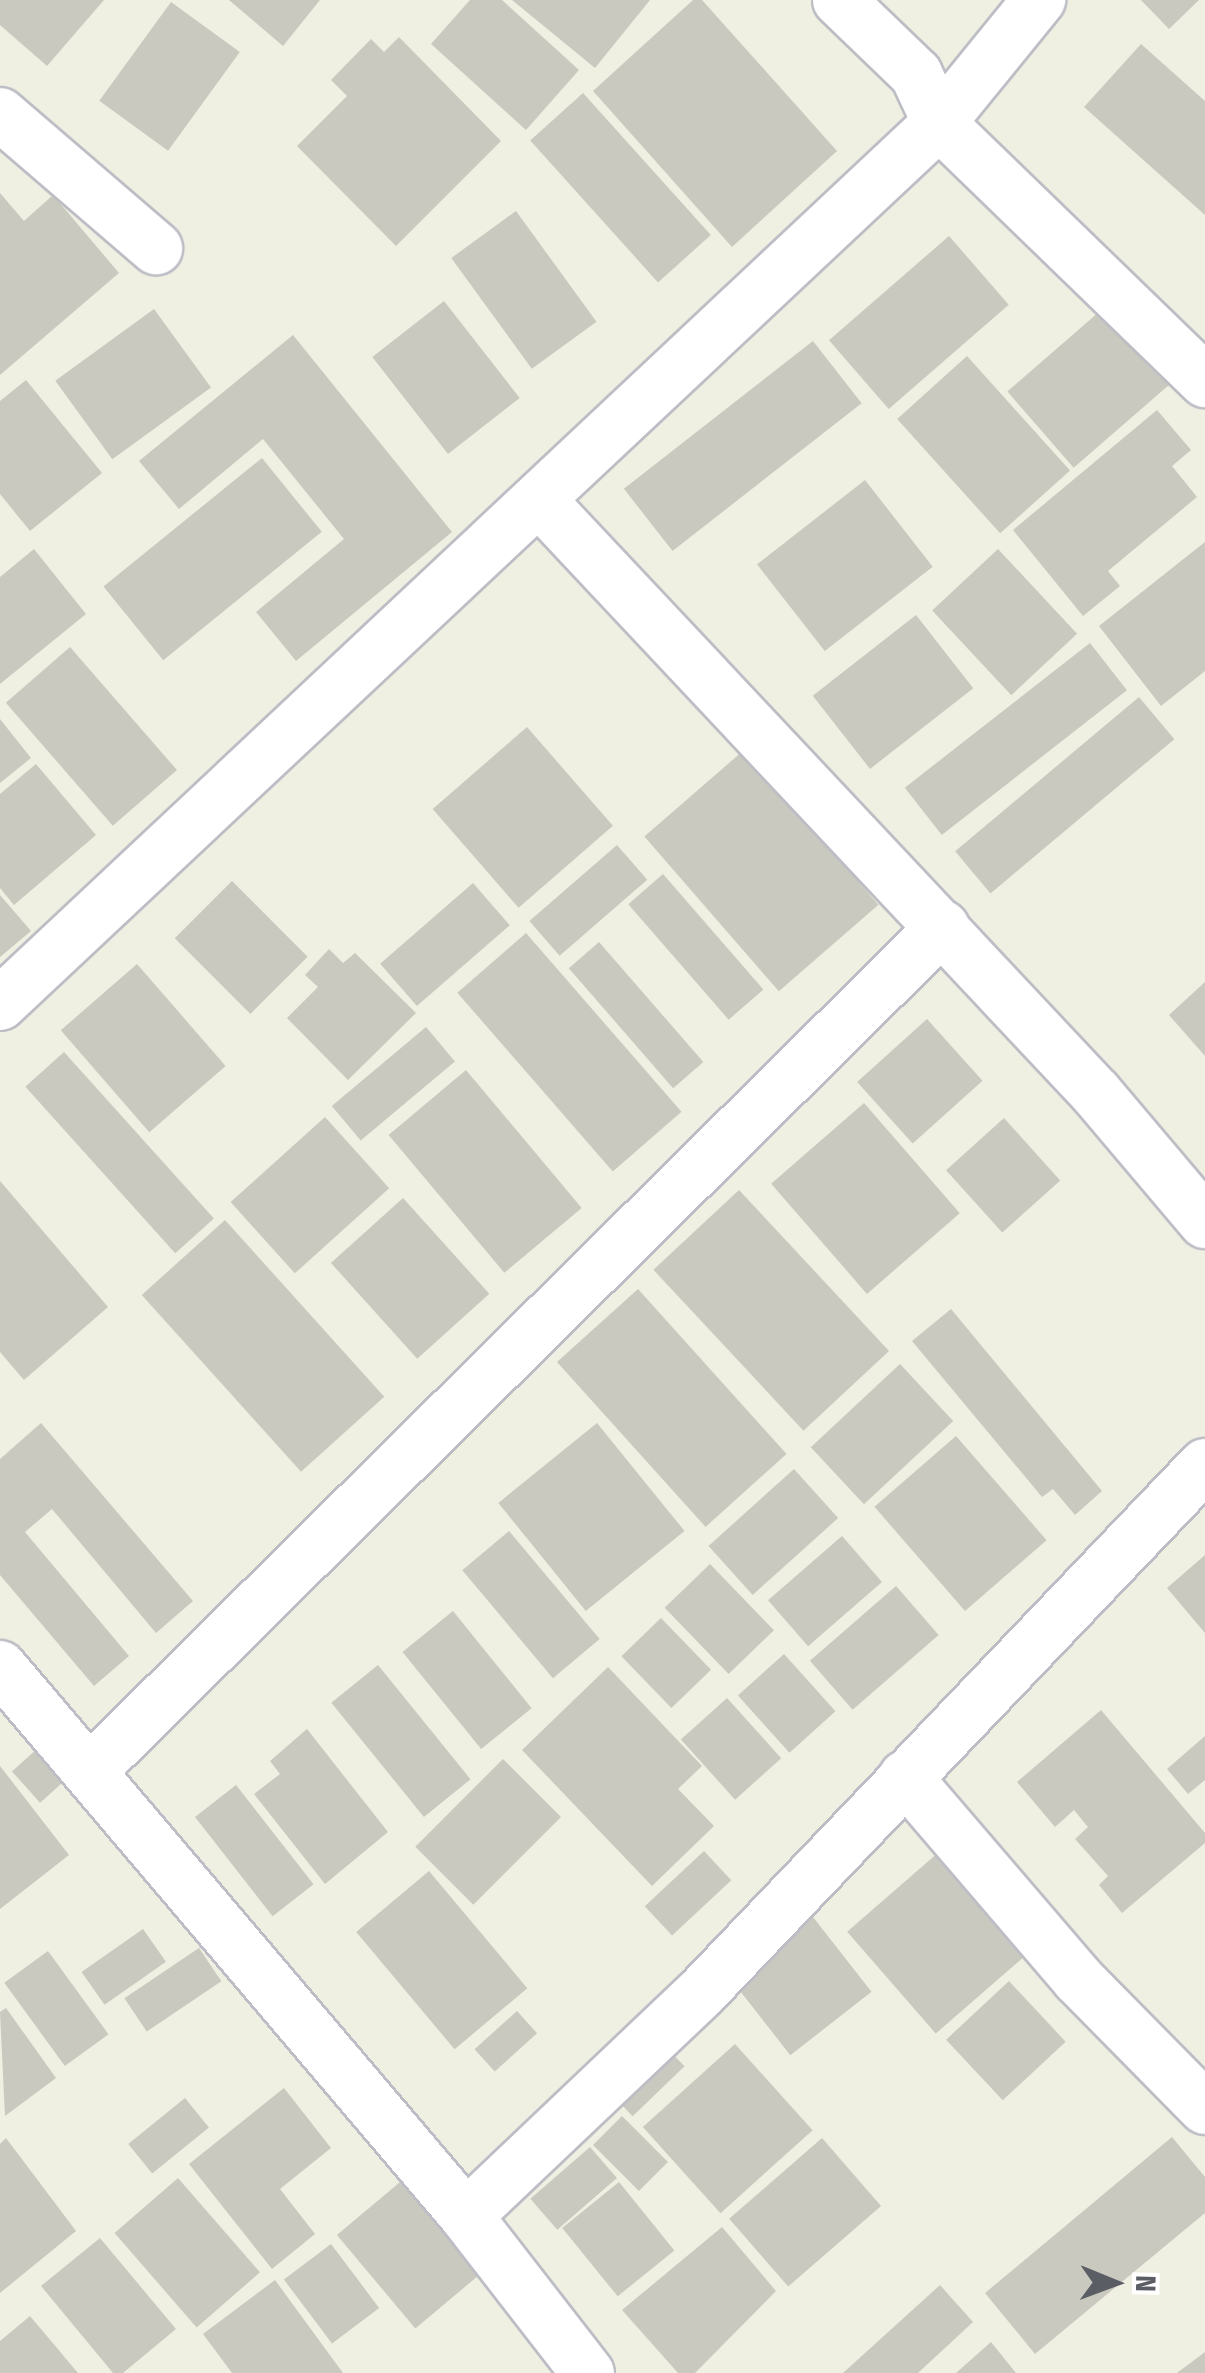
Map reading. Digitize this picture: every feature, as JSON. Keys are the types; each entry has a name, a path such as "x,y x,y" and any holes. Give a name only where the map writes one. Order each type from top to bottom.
{"street":[{"path":"839,0 916,74 940,123 1205,381"},
{"path":"0,1004 541,502 940,123 1039,0"},
{"path":"0,114 156,248"},
{"path":"541,502 944,927 1205,1222"},
{"path":"90,1771 944,927"},
{"path":"466,2216 701,1993 1205,1465"},
{"path":"0,1667 466,2216 588,2373"},
{"path":"904,1776 1078,1979 1205,2108"}],"building":[{"path":"0,0 104,0 47,66 0,25"},
{"path":"229,0 320,0 283,46"},
{"path":"470,0 502,0 579,70 526,130 431,44"},
{"path":"512,0 650,0 595,68"},
{"path":"693,0 702,0 837,151 732,247 593,91"},
{"path":"1141,0 1199,0 1169,29"},
{"path":"171,2 240,52 168,151 99,101"},
{"path":"399,37 501,141 396,246 297,146 347,96 331,80 371,39 384,52"},
{"path":"1141,44 1205,101 1205,215 1084,107"},
{"path":"583,93 711,235 658,282 530,141"},
{"path":"0,193 24,221 53,195 119,273 0,375"},
{"path":"516,211 597,322 532,369 451,258"},
{"path":"949,236 1009,305 889,409 829,340"},
{"path":"444,301 520,398 448,454 372,357"},
{"path":"1107,305 1173,381 1074,468 1007,392"},
{"path":"154,309 211,387 112,459 55,381"},
{"path":"293,335 452,532 296,661 256,612 344,539 263,439 179,509 139,461"},
{"path":"813,341 862,403 673,551 624,489"},
{"path":"967,356 1070,470 1000,533 897,419"},
{"path":"26,380 102,473 30,531 0,494 0,401"},
{"path":"1157,410 1191,450 1172,466 1197,497 1108,571 1120,586 1083,616 1013,530"},
{"path":"262,458 322,532 163,660 103,586"},
{"path":"865,480 933,567 825,651 757,564"},
{"path":"1205,542 1205,671 1161,706 1099,626"},
{"path":"34,549 86,614 0,684 0,577"},
{"path":"998,549 1077,634 1011,695 932,610"},
{"path":"916,615 973,688 870,769 813,696"},
{"path":"1090,643 1127,690 942,835 905,788"},
{"path":"70,647 177,770 113,826 6,703"},
{"path":"1139,697 1174,739 991,893 955,851"},
{"path":"0,719 31,758 0,783"},
{"path":"527,727 613,826 519,908 433,809"},
{"path":"744,750 878,905 779,991 644,837"},
{"path":"36,764 96,835 14,905 0,888 0,794"},
{"path":"617,845 647,880 560,956 529,921"},
{"path":"663,874 763,989 729,1020 628,904"},
{"path":"232,881 308,957 250,1014 175,938"},
{"path":"473,883 510,925 417,1006 380,964"},
{"path":"0,895 31,931 0,957"},
{"path":"526,933 681,1112 613,1172 457,993"},
{"path":"599,942 703,1062 673,1088 569,968"},
{"path":"329,949 343,963 355,953 416,1013 348,1080 287,1018 318,987 305,975"},
{"path":"137,964 226,1066 149,1132 61,1030"},
{"path":"1205,982 1205,1056 1169,1015"},
{"path":"927,1019 983,1081 913,1144 857,1082"},
{"path":"426,1027 455,1061 361,1141 332,1106"},
{"path":"64,1052 214,1218 175,1253 25,1087"},
{"path":"466,1070 582,1208 504,1273 389,1135"},
{"path":"864,1103 960,1213 867,1294 771,1184"},
{"path":"325,1117 389,1188 295,1273 231,1202"},
{"path":"1004,1118 1060,1180 1002,1233 946,1170"},
{"path":"0,1181 108,1307 24,1380 0,1352"},
{"path":"739,1190 889,1351 803,1431 653,1270"},
{"path":"403,1198 489,1294 417,1359 331,1263"},
{"path":"225,1220 384,1397 301,1472 142,1295"},
{"path":"638,1289 787,1454 706,1527 557,1362"},
{"path":"951,1309 1102,1491 1075,1515 1053,1489 1042,1497 912,1341"},
{"path":"900,1364 953,1421 864,1504 811,1447"},
{"path":"41,1423 193,1601 156,1633 52,1509 25,1532 129,1656 94,1686 0,1575 0,1459"},
{"path":"597,1423 684,1531 586,1611 498,1503"},
{"path":"956,1436 1047,1540 965,1611 874,1507"},
{"path":"794,1469 838,1518 753,1595 709,1546"},
{"path":"509,1531 600,1639 553,1678 462,1570"},
{"path":"842,1536 882,1582 808,1646 768,1600"},
{"path":"1205,1555 1205,1633 1167,1588"},
{"path":"710,1564 774,1630 729,1674 665,1608"},
{"path":"896,1586 939,1635 853,1710 810,1661"},
{"path":"453,1611 532,1708 481,1749 402,1652"},
{"path":"661,1618 711,1670 671,1708 621,1656"},
{"path":"784,1654 836,1711 789,1753 738,1695"},
{"path":"378,1665 471,1779 424,1817 331,1703"},
{"path":"608,1667 702,1766 678,1789 714,1826 652,1886 522,1750"},
{"path":"727,1698 781,1758 735,1800 681,1739"},
{"path":"1101,1710 1205,1833 1205,1843 1122,1913 1099,1885 1108,1876 1075,1839 1088,1827 1074,1810 1055,1827 1017,1782"},
{"path":"307,1729 388,1832 325,1884 254,1794 280,1774 270,1761"},
{"path":"1205,1736 1205,1780 1188,1794 1167,1769"},
{"path":"38,1748 66,1779 40,1803 12,1771"},
{"path":"503,1759 561,1817 473,1905 415,1847"},
{"path":"0,1766 69,1855 0,1909"},
{"path":"236,1785 314,1884 273,1916 195,1817"},
{"path":"704,1851 731,1880 672,1935 645,1906"},
{"path":"940,1851 1029,1953 936,2034 847,1932"},
{"path":"429,1871 527,1988 455,2049 356,1932"},
{"path":"813,1917 871,1992 790,2055 732,1980"},
{"path":"143,1929 166,1962 105,2005 82,1972"},
{"path":"199,1948 221,1981 147,2031 124,1998"},
{"path":"48,1951 109,2034 65,2066 4,1983"},
{"path":"1009,1981 1066,2042 1003,2100 946,2040"},
{"path":"6,2008 56,2078 5,2116 0,2012"},
{"path":"517,2011 537,2033 495,2071 475,2049"},
{"path":"735,2044 813,2130 720,2213 643,2127"},
{"path":"665,2046 684,2066 633,2116 613,2096"},
{"path":"284,2088 331,2148 280,2189 315,2234 272,2269 189,2164"},
{"path":"185,2098 209,2128 152,2173 128,2144"},
{"path":"622,2116 668,2162 639,2191 593,2145"},
{"path":"1172,2137 1205,2177 1205,2213 1035,2354 985,2293"},
{"path":"6,2138 76,2231 0,2293 0,2144"},
{"path":"822,2138 881,2206 788,2287 729,2219"},
{"path":"590,2147 617,2178 557,2230 530,2199"},
{"path":"412,2172 490,2265 415,2328 337,2235"},
{"path":"178,2178 260,2272 197,2327 115,2233"},
{"path":"619,2182 674,2250 618,2296 562,2228"},
{"path":"722,2227 776,2291 695,2373 678,2373 622,2310"},
{"path":"100,2238 176,2329 123,2373 113,2373 41,2286"},
{"path":"331,2244 379,2308 332,2343 284,2280"},
{"path":"275,2280 343,2373 232,2373 203,2334"},
{"path":"940,2285 973,2322 918,2373 843,2373"},
{"path":"30,2316 78,2373 0,2373 0,2341"},
{"path":"991,2342 1016,2373 956,2373"},
{"path":"1205,2352 1205,2373 1177,2373"}]}
